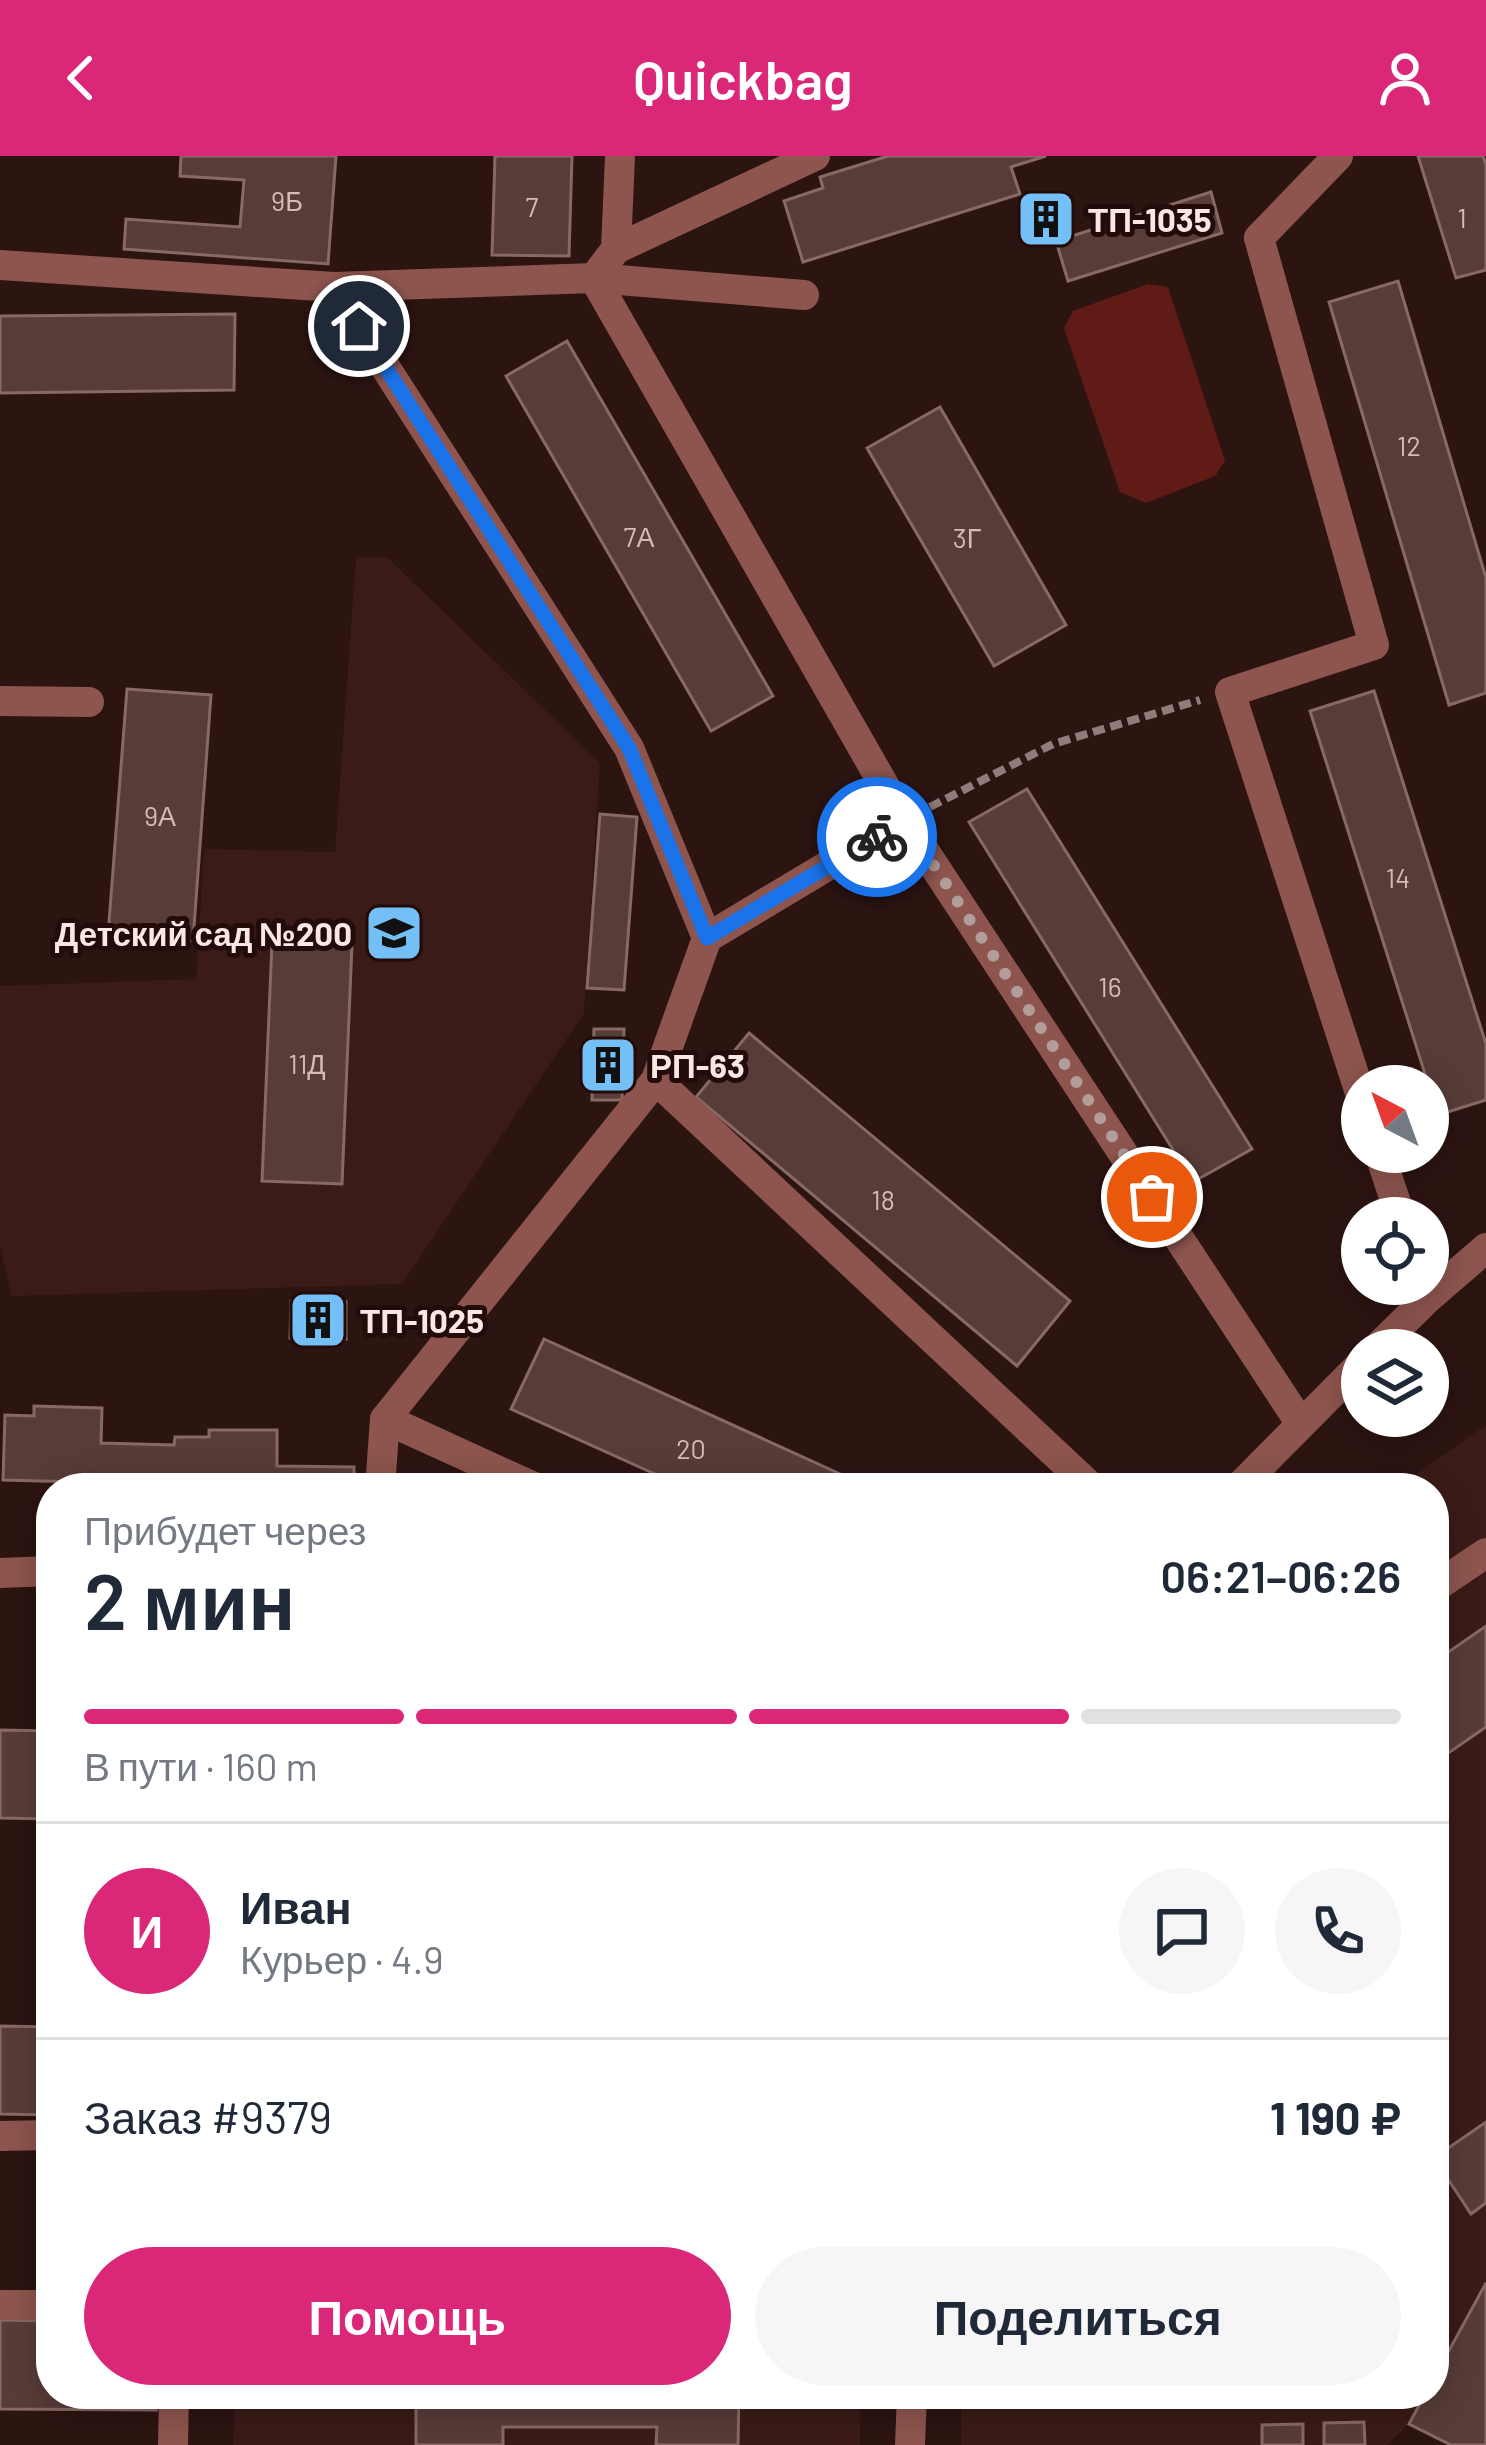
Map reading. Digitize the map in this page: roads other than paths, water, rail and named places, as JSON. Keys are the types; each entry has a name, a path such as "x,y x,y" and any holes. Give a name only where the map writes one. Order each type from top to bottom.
{"street":[{"path":"616,249 620,156"},
{"path":"594,278 616,249 815,156"},
{"path":"1338,156 1259,238 1373,645 1230,692 1351,1065"},
{"path":"0,265 334,287 594,278 804,295"},
{"path":"594,278 904,820 1301,1424"},
{"path":"334,287 629,748 707,938"},
{"path":"0,701 89,702"},
{"path":"381,1473 385,1419 656,1080 707,938 904,820"},
{"path":"656,1080 1077,1473"},
{"path":"1449,1274 1486,1248"},
{"path":"1393,1329 1413,1305"},
{"path":"1253,1473 1341,1384"},
{"path":"385,1419 503,1473"},
{"path":"1449,1578 1486,1553"},
{"path":"0,1573 36,1572"},
{"path":"0,2136 36,2135"},
{"path":"0,2306 36,2306"},
{"path":"173,2445 174,2409"},
{"path":"910,2445 911,2409"}],"place":[{"name":"ТП-1035","path":"1046,219"},
{"name":"Детский сад №200","path":"394,933"},
{"name":"РП-63","path":"608,1065"},
{"name":"ТП-1025","path":"318,1320"}]}
